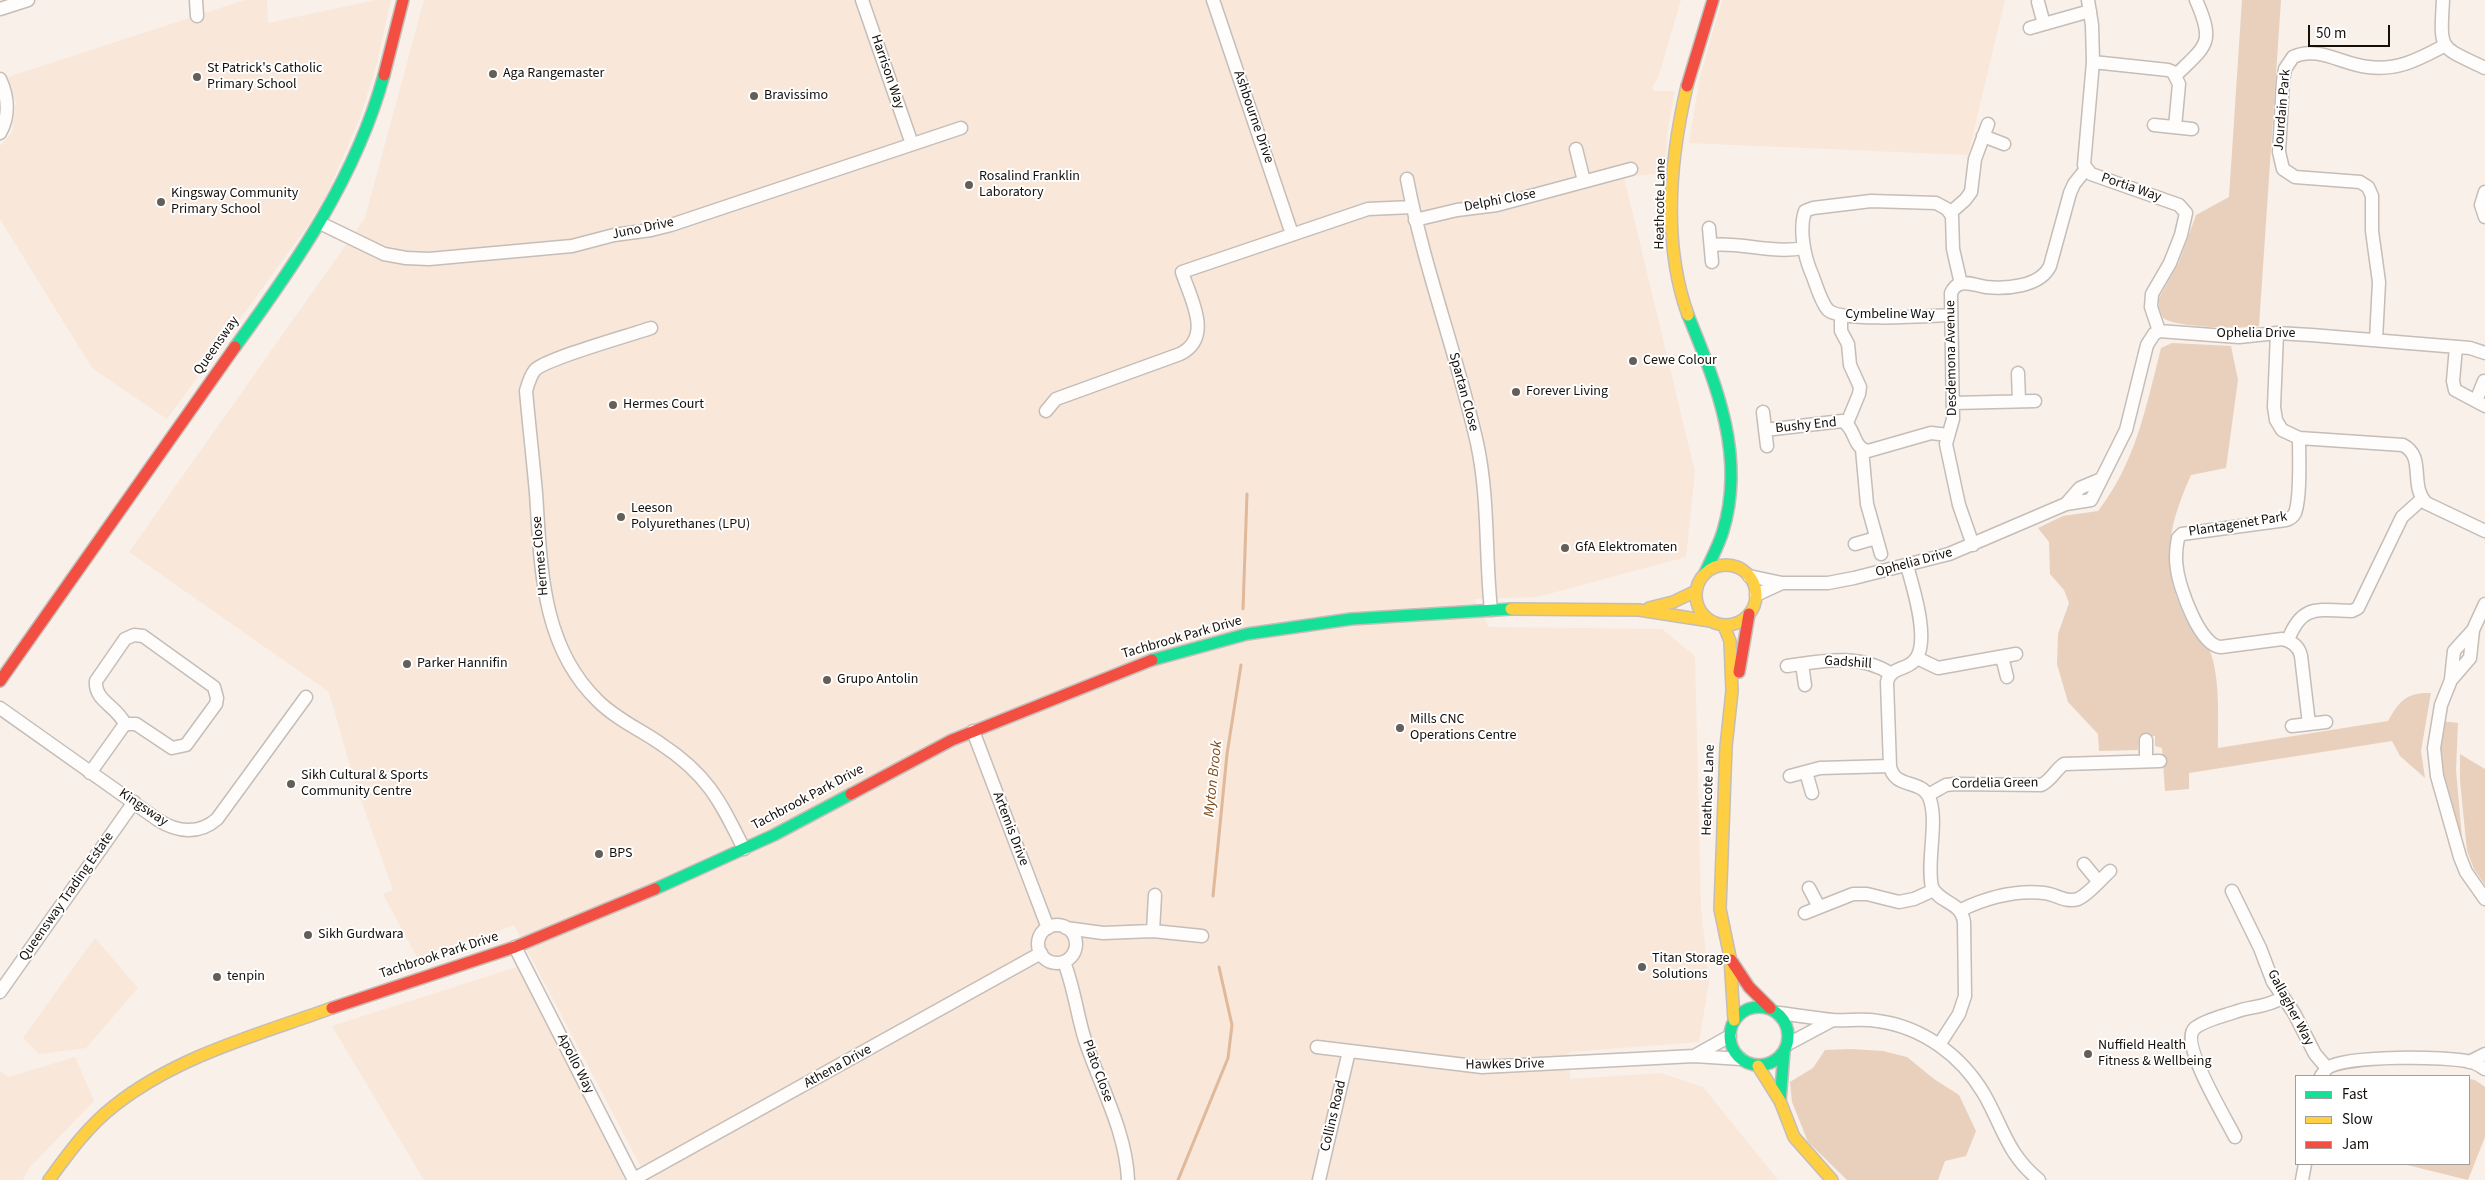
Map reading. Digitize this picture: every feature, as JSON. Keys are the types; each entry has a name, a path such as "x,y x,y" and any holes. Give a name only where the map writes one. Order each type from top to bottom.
{"street":[{"path":"0,9 28,0"},
{"path":"196,0 196,16"},
{"name":"Queensway","path":"0,680 276,289 320,223 356,155 384,76 403,0"},
{"name":"Harrison Way","path":"862,0 912,144"},
{"name":"Ashbourne Drive","path":"1213,0 1292,234"},
{"name":"Heathcote Lane","path":"1713,0 1697,47 1681,119 1675,173 1673,221 1676,266 1681,294 1713,375 1726,421 1731,465 1725,524 1729,552 1734,566"},
{"path":"2176,76 2196,56 2206,41 2207,26 2196,0"},
{"path":"2443,0 2440,33 2444,46 2452,54 2485,68"},
{"path":"2038,2 2044,24"},
{"path":"2030,28 2089,6"},
{"name":"Portia Way","path":"2089,6 2093,62 2083,161 2086,170 2097,176 2179,204 2186,210 2186,219 2175,251 2152,294 2151,307 2159,331"},
{"name":"Jourdain Park","path":"2376,340 2379,282 2372,232 2372,196 2368,187 2360,182 2295,177 2282,169 2279,152 2285,69 2293,57 2305,54 2331,56 2364,67 2396,67 2416,61 2444,46"},
{"path":"2093,62 2168,70 2176,76 2179,84 2175,127"},
{"path":"0,79 7,102 5,122 0,133"},
{"path":"2154,125 2192,128"},
{"name":"Juno Drive","path":"320,223 379,252 406,258 437,258 572,246 614,235 671,225 961,128"},
{"path":"1961,284 1954,258 1953,221 1950,213 1971,192 1975,158 1986,130 2004,144"},
{"path":"1576,150 1584,181"},
{"name":"Delphi Close","path":"1415,220 1457,210 1497,205 1631,169"},
{"name":"Desdemona Avenue","path":"1973,545 1959,505 1947,447 1948,435 1953,419 1951,293 1961,284 2003,287 2031,282 2044,276 2050,266 2070,193 2074,184 2086,170"},
{"name":"Spartan Close","path":"1407,179 1415,220 1447,328 1477,444 1485,503 1492,610"},
{"path":"2485,192 2481,204 2485,217"},
{"name":"Cymbeline Way","path":"1950,213 1942,206 1930,202 1863,201 1808,209 1803,216 1804,248 1825,306 1832,313 1842,316 1950,315"},
{"path":"1046,411 1056,399 1180,354 1193,345 1198,336 1199,326 1182,272 1368,209 1412,206"},
{"path":"1709,228 1712,262"},
{"path":"1711,245 1732,244 1776,251 1804,248"},
{"path":"1842,316 1840,331 1848,344 1850,366 1860,387 1847,423"},
{"name":"Hermes Close","path":"651,328 556,359 535,370 529,379 526,391 543,589 551,622 563,654 584,685 598,702 679,756 702,778 720,800 744,849"},
{"name":"Ophelia Drive","path":"1749,576 1782,583 1841,581 1907,566 1973,545 2066,504 2080,488 2099,480 2126,430 2147,345 2154,334 2159,331 2239,337 2277,334 2376,340 2456,347 2485,353"},
{"path":"2277,334 2274,412 2282,430 2299,438 2403,445 2410,449 2416,457 2416,485 2422,499 2430,507 2485,531"},
{"path":"2456,347 2453,386 2458,393 2481,403 2484,381"},
{"path":"2018,373 2019,401"},
{"path":"1952,402 2035,401"},
{"name":"Bushy End","path":"1763,412 1767,446"},
{"name":"Bushy End","path":"1765,430 1836,421 1847,423 1862,449"},
{"path":"1881,554 1867,504 1862,449 1872,450 1931,433 1948,435"},
{"name":"Plantagenet Park","path":"2288,640 2221,647 2212,644 2191,614 2178,578 2176,557 2178,538 2182,534 2286,520 2292,517 2295,513 2297,496 2299,438"},
{"path":"2309,724 2300,652 2288,640 2297,619 2309,612 2352,610 2358,608 2402,517 2422,499"},
{"name":"Heathcote Lane","path":"1705,573 1725,524"},
{"path":"1855,544 1876,538"},
{"path":"1732,691 1740,670 1749,614 1754,605 1756,595 1754,585 1749,576 1734,566 1721,565 1705,573 1696,591 1697,606 1710,621 1724,626 1736,624 1749,614"},
{"path":"1907,566 1922,646 1917,658 1911,664 1891,674 1886,682 1890,766 1893,775 1898,780 1923,789 1928,795 1931,811 1931,875 1934,890 1939,897 1955,904 1961,910 1964,922 1965,996 1959,1014 1939,1045"},
{"name":"Ophelia Drive","path":"1756,595 1782,583"},
{"name":"Tachbrook Park Drive","path":"1639,610 1673,602 1696,591"},
{"path":"2485,604 2473,630 2470,658 2451,680 2441,705 2434,738 2437,776 2462,861 2466,872 2485,899"},
{"name":"Tachbrook Park Drive","path":"48,1180 74,1145 98,1120 127,1095 166,1072 230,1043 515,947 615,907 744,849 927,752 973,731 1142,663 1224,639 1306,624 1492,610 1569,608 1639,610 1710,621"},
{"name":"Heathcote Lane","path":"1724,626 1730,640 1732,691 1726,747 1720,890 1721,920 1730,957 1734,1020"},
{"path":"143,636 214,687 217,698 216,704 182,748 172,748 136,724 125,724 116,710 98,696 95,686 96,681 125,639 129,637 143,636"},
{"path":"1917,658 1938,668 2016,654"},
{"path":"2002,657 2007,677"},
{"name":"Gadshill","path":"1787,666 1838,660 1871,663 1891,674"},
{"name":"Gadshill","path":"1802,664 1805,685"},
{"name":"Kingsway","path":"0,708 90,773 176,829 198,830 212,824 224,812 306,697"},
{"path":"2292,726 2326,722"},
{"path":"90,773 125,724"},
{"name":"Artemis Drive","path":"973,731 1048,928"},
{"path":"2146,740 2146,761"},
{"name":"Cordelia Green","path":"1928,795 1946,785 1955,784 2041,785 2047,783 2058,768 2064,764 2160,761"},
{"path":"1790,776 1820,768 1890,766"},
{"path":"1806,772 1812,793"},
{"name":"Queensway Trading Estate","path":"0,992 134,802"},
{"path":"2084,864 2098,881"},
{"path":"1961,910 1983,899 2001,896 2045,893 2065,900 2076,899 2110,871"},
{"path":"1809,888 1819,907"},
{"path":"1805,913 1853,894 1867,894 1899,902 1914,899 1934,890"},
{"name":"Gallagher Way","path":"2232,891 2282,998 2294,1013 2324,1072 2341,1062 2382,1059 2469,1062 2485,1069"},
{"path":"1153,931 1155,895"},
{"path":"1103,933 1087,939 1076,947 1072,956 1064,962 1048,961 1041,953 1040,936 1048,928 1054,926 1103,933 1153,931 1202,936"},
{"path":"1066,928 1074,936 1076,947"},
{"name":"Apollo Way","path":"515,947 634,1179"},
{"name":"Athena Drive","path":"634,1179 1041,953"},
{"name":"Heathcote Lane","path":"1730,957 1749,987 1774,1011"},
{"name":"Plato Close","path":"1064,962 1088,1048 1120,1131 1125,1152 1128,1180"},
{"path":"2235,1136 2198,1065 2192,1049 2192,1034 2195,1028 2242,1009 2265,1007 2282,998"},
{"path":"1833,1020 1786,1048 1776,1060 1758,1066 1741,1060 1734,1052 1730,1036 1734,1020 1749,1008 1759,1006 1774,1011 1833,1020 1860,1019 1898,1025 1928,1037 1952,1055 1978,1084 2010,1147 2039,1180"},
{"path":"1774,1011 1788,1028 1780,1101"},
{"name":"Hawkes Drive","path":"1694,1056 1730,1036"},
{"name":"Hawkes Drive","path":"1317,1047 1482,1067 1694,1056 1741,1060"},
{"name":"Collins Road","path":"1319,1180 1349,1051"},
{"name":"Gallagher Way","path":"2469,1062 2485,1054"},
{"path":"1758,1066 1780,1101 1794,1137 1805,1152 1832,1180"},
{"path":"2302,1180 2305,1165"}],"shaded area":[{"name":"Kingsway Community Primary School","path":"245,0 267,0 268,23 376,0 391,0 376,66 361,115 327,194 307,227 167,419 92,368 0,219 0,146 12,133 16,103 8,77"},
{"path":"424,0 1681,0 1658,78 1652,87 1654,91 1675,91 1668,128 1664,173 1624,177 1695,472 1686,557 1537,597 1474,599 1489,627 1662,629 1695,656 1701,909 1709,982 1699,1042 1569,1052 1570,1079 1661,1073 1703,1087 1778,1180 648,1180 514,925 419,961 383,894 393,890 354,780 329,692 129,552 365,218"},
{"path":"1722,0 2005,0 1968,155 1689,143 1700,77"},
{"path":"2242,0 2281,0 2259,326 2225,327 2182,324 2163,318 2159,308 2159,298 2179,262 2196,215 2229,197"},
{"path":"2172,343 2231,346 2238,380 2226,468 2191,475 2176,514 2170,551 2170,569 2180,606 2190,627 2209,650 2214,664 2218,700 2218,748 2388,721 2396,708 2405,699 2416,694 2431,693 2421,751 2425,778 2400,756 2392,741 2189,773 2189,789 2165,791 2162,748 2155,746 2155,736 2139,737 2138,750 2099,751 2098,734 2068,702 2057,664 2058,634 2069,603 2064,590 2050,574 2049,542 2038,528 2063,516 2098,511 2122,473 2131,453 2144,413 2161,348"},
{"path":"2442,721 2458,723 2456,770 2462,838 2445,786 2440,753"},
{"path":"2460,754 2485,769 2485,885 2474,869 2467,851 2460,781"},
{"path":"95,938 138,988 86,1048 39,1054 23,1038"},
{"path":"520,966 629,1180 424,1180 332,1026"},
{"path":"1825,1050 1883,1051 1907,1057 1934,1079 1959,1095 1976,1131 1966,1156 1945,1161 1938,1180 1847,1180 1808,1142 1792,1102 1790,1082 1813,1068"},
{"path":"75,1057 94,1101 30,1167 23,1180 0,1180 0,1071 9,1077"},
{"path":"2470,1079 2475,1080 2485,1087 2485,1137 2468,1180 2407,1165 2470,1165"}],"waterway":[{"name":"Myton Brook","path":"1243,609 1247,494"},
{"name":"Myton Brook","path":"1213,896 1227,754 1241,665"},
{"name":"Myton Brook","path":"1178,1180 1228,1058 1232,1025 1219,967"}],"traffic: fast":[{"path":"235,347 281,283 341,183 358,149 384,75"},
{"path":"1688,315 1709,367 1725,420 1731,475 1729,503 1723,531 1705,573"},
{"path":"1152,660 1247,634 1351,619 1511,609"},
{"path":"655,889 774,835 851,794"},
{"path":"1753,1007 1765,1007 1780,1015 1788,1030 1788,1036 1788,1042 1780,1057 1765,1065 1753,1065 1738,1057 1730,1042 1730,1030 1738,1015 1753,1007"},
{"path":"1780,1101 1784,1052"}],"traffic: slow":[{"path":"1687,86 1676,142 1671,201 1674,259 1688,315"},
{"path":"1726,565 1738,567 1751,578 1756,595 1754,607 1743,620 1726,625 1714,623 1701,612 1696,595 1698,583 1709,570 1726,565"},
{"path":"1649,608 1673,602 1696,591"},
{"path":"1511,609 1639,610 1710,621"},
{"path":"1724,626 1730,641 1732,691 1726,747 1720,909 1730,957 1734,1020"},
{"path":"49,1180 96,1122 114,1106 164,1073 218,1048 332,1008"},
{"path":"1758,1066 1780,1101 1794,1137 1832,1180"}],"traffic: jam":[{"path":"384,75 403,0"},
{"path":"1687,86 1713,0"},
{"path":"0,681 235,347"},
{"path":"1739,672 1749,614"},
{"path":"851,794 952,740 1152,660"},
{"path":"332,1008 515,947 655,889"},
{"path":"1731,960 1749,987 1770,1008"}],"place":[{"name":"Aga Rangemaster","path":"493,74"},
{"name":"St Patrick's Catholic Primary School","path":"197,77"},
{"name":"Bravissimo","path":"754,96"},
{"name":"Rosalind Franklin Laboratory","path":"969,185"},
{"name":"Kingsway Community Primary School","path":"161,202"},
{"name":"Cewe Colour","path":"1633,361"},
{"name":"Forever Living","path":"1516,392"},
{"name":"Hermes Court","path":"613,405"},
{"name":"Leeson Polyurethanes (LPU)","path":"621,517"},
{"name":"GfA Elektromaten","path":"1565,548"},
{"name":"Parker Hannifin","path":"407,664"},
{"name":"Grupo Antolin","path":"827,680"},
{"name":"Mills CNC Operations Centre","path":"1400,728"},
{"name":"Sikh Cultural & Sports Community Centre","path":"291,784"},
{"name":"BPS","path":"599,854"},
{"name":"Sikh Gurdwara","path":"308,935"},
{"name":"Titan Storage Solutions","path":"1642,967"},
{"name":"tenpin","path":"217,977"},
{"name":"Nuffield Health Fitness & Wellbeing","path":"2088,1054"}]}
